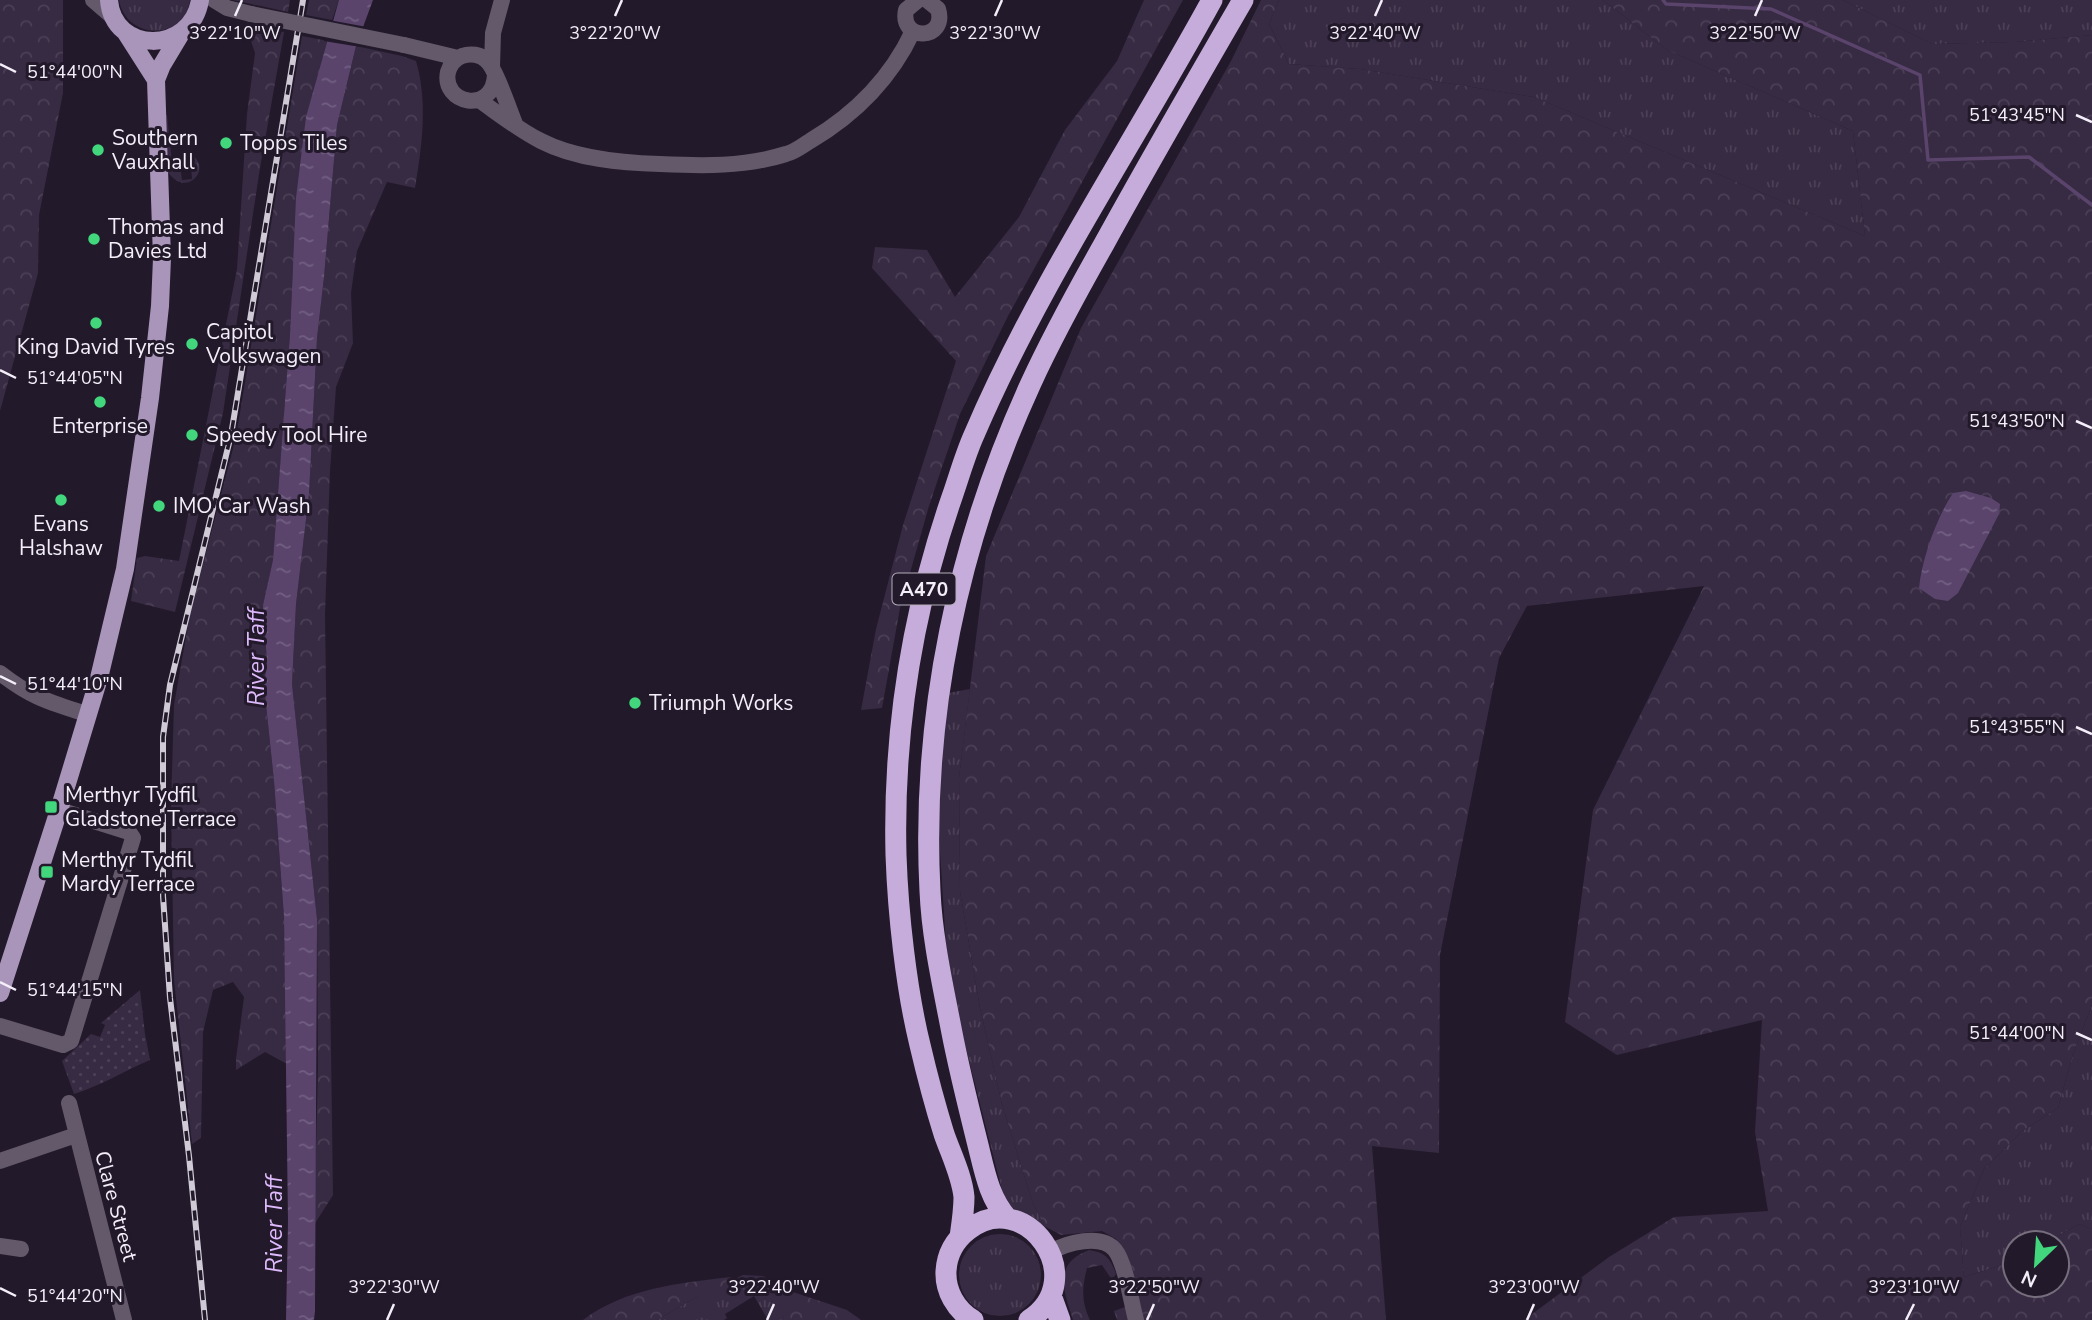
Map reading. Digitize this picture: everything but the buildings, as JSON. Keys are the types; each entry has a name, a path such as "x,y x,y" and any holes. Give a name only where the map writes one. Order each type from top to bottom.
{"highway":[{"name":"A470","path":"960,1237 964,1193 941,1122 917,1030 900,910 896,856 900,739 918,613 935,547 973,437 1014,350 1077,233 1132,143 1212,0"},
{"name":"A470","path":"1008,1219 990,1192 963,1086 944,990 930,893 931,773 943,658 963,571 978,522 1030,385 1059,325 1150,160 1243,0"},
{"path":"973,1320 955,1312 947,1286 946,1267 951,1250 960,1237 973,1226 989,1220 1008,1219 1032,1229 1040,1236 1051,1252 1054,1264 1051,1296 1039,1313 1029,1320"},
{"path":"1051,1296 1060,1320"}],"main road":[{"path":"109,0 119,25 156,80"},
{"path":"0,993 99,678 125,569 150,398 160,306 161,212 156,80 180,35 194,19 200,0"},
{"path":"119,25 136,38 150,42 180,35"}],"street":[{"path":"93,0 119,25"},
{"path":"479,100 491,90 494,33 502,0"},
{"path":"927,0 938,9 940,15 937,26 923,34 912,31 905,16 909,6 927,0"},
{"path":"194,19 220,4 250,14 404,46 462,56 481,56 493,71 516,126"},
{"path":"494,33 462,56 449,70 448,84 456,96 463,100 479,100 541,142 574,153 610,160 703,166 751,163 789,153 821,134 851,112 885,79 902,55 912,31"},
{"path":"422,49 447,77"},
{"path":"0,673 37,699 86,714"},
{"path":"0,1026 63,1045 71,1041 133,838 129,832 59,810"},
{"name":"Clare Street","path":"69,1103 124,1320"},
{"path":"0,1161 76,1135"},
{"path":"1051,1252 1064,1246 1091,1241 1105,1244 1115,1250 1123,1269 1136,1320"},
{"path":"0,1246 21,1249"}],"green space":[{"path":"0,0 63,0 63,93 39,215 38,273 0,411"},
{"path":"119,0 190,0 186,14 177,23 167,29 155,31 132,23"},
{"path":"233,0 290,0 288,12"},
{"path":"309,0 339,0 332,20 306,15"},
{"path":"1144,0 1183,0 1008,316 960,414 929,506 900,608 882,708 861,710 876,629 903,525 956,361 872,268 875,247 927,250 955,297 1019,217 1065,130 1117,61"},
{"path":"1261,0 1279,0 1269,24 1289,64 1360,69 1534,97 1865,236 1853,131 1667,50 1603,0 1843,0 1932,44 2015,42 2092,35 2092,1005 2073,1054 2058,1108 2021,1132 1984,1169 1960,1227 1964,1277 2001,1265 2001,1299 2071,1299 2070,1229 2079,1224 2092,1229 2092,1320 1524,1320 1609,1257 1674,1217 1768,1211 1755,1132 1762,1020 1617,1055 1565,1022 1593,810 1704,586 1527,606 1499,658 1440,955 1439,1153 1372,1146 1386,1320 1117,1320 1114,1311 1136,1303 1124,1252 1116,1239 1102,1231 1061,1235 1044,1226 1032,1201 1002,1104 980,1008 960,891 959,778 986,556 1081,328 1231,61"},
{"path":"1279,0 1603,0 1667,50 1853,131 1865,236 1534,97 1360,69 1289,64 1269,24"},
{"path":"1843,0 2092,0 2092,35 2015,42 1932,44"},
{"path":"248,26 284,32 259,174 223,413 175,612 131,601 137,558 145,556 179,561 237,269 247,114 255,53 243,30"},
{"path":"302,36 328,41 293,266 273,561 263,605 267,662 264,685 284,917 287,1064 265,1052 236,1070 244,997 233,982 213,990 203,1032 201,1138 192,1144 174,980 171,805 174,705 190,614 236,437"},
{"path":"356,46 416,61 422,92 423,124 415,188 387,182 357,251 351,293 353,343 336,387 325,614 333,1195 314,1225 318,1068 317,919 292,684 296,604 309,494 317,338 337,125"},
{"path":"166,115 173,172 181,172 182,180 192,179 190,154 197,159 199,172 190,182 175,180 168,172"},
{"path":"970,689 959,778 960,891 980,1008 1002,1104 1032,1201 1044,1226 1013,1208 1004,1198 962,1033 946,945 939,836 942,741 948,693"},
{"path":"140,990 150,1060 74,1094 62,1061 91,1034 100,1037 105,1025 101,1023"},
{"path":"2092,1005 2092,1229 2079,1224 2070,1229 2001,1229 2001,1265 1964,1277 1960,1227 1984,1169 2021,1132 2058,1108 2073,1054"},
{"path":"1000,1234 1016,1237 1029,1246 1038,1259 1041,1275 1038,1291 1029,1304 1016,1313 1000,1316 984,1313 971,1304 962,1291 959,1275 962,1259 971,1246 984,1237"},
{"path":"1089,1250 1107,1257 1116,1274 1112,1280 1102,1265 1087,1268 1083,1294 1090,1320 1073,1320 1064,1289 1065,1271 1077,1256"},
{"path":"743,1275 763,1276 781,1288 786,1300 786,1312 782,1320 768,1320 754,1296 725,1314 727,1318 724,1320 657,1320 693,1299"},
{"path":"731,1277 730,1283 693,1299 657,1320 583,1320 599,1309 635,1294 673,1285"},
{"path":"781,1288 847,1310 861,1320 782,1320 786,1304"}],"water":[{"path":"339,0 373,0 356,46 337,125 317,338 309,494 296,604 292,684 317,919 315,1311 314,1320 286,1320 288,1222 284,917 264,685 267,662 263,605 273,560 290,334 296,198 306,117"},
{"path":"1966,491 1991,498 2000,504 1999,514 1958,593 1948,601 1935,599 1919,588 1927,551 1941,514 1953,493"}],"pier":[{"path":"329,20 367,27 360,47 324,41"}],"waterway":[{"path":"1663,0 1666,4 1771,9 1920,75 1928,160 2029,157 2092,205"}],"railway":[{"path":"205,1320 170,998 163,896 163,737 170,685 231,435 303,0"}],"place":[{"name":"Topps Tiles","path":"226,143"},
{"name":"Southern Vauxhall","path":"98,150"},
{"name":"Thomas and Davies Ltd","path":"94,239"},
{"name":"King David Tyres","path":"96,323"},
{"name":"Capitol Volkswagen","path":"192,344"},
{"name":"Enterprise","path":"100,402"},
{"name":"Speedy Tool Hire","path":"192,435"},
{"name":"Evans Halshaw","path":"61,500"},
{"name":"IMO Car Wash","path":"159,506"},
{"name":"Triumph Works","path":"635,703"},
{"name":"Merthyr Tydfil Gladstone Terrace","path":"51,807"},
{"name":"Merthyr Tydfil Mardy Terrace","path":"47,872"}],"water label":[{"name":"River Taff","path":"256,657"},
{"name":"River Taff","path":"274,1224"}]}
